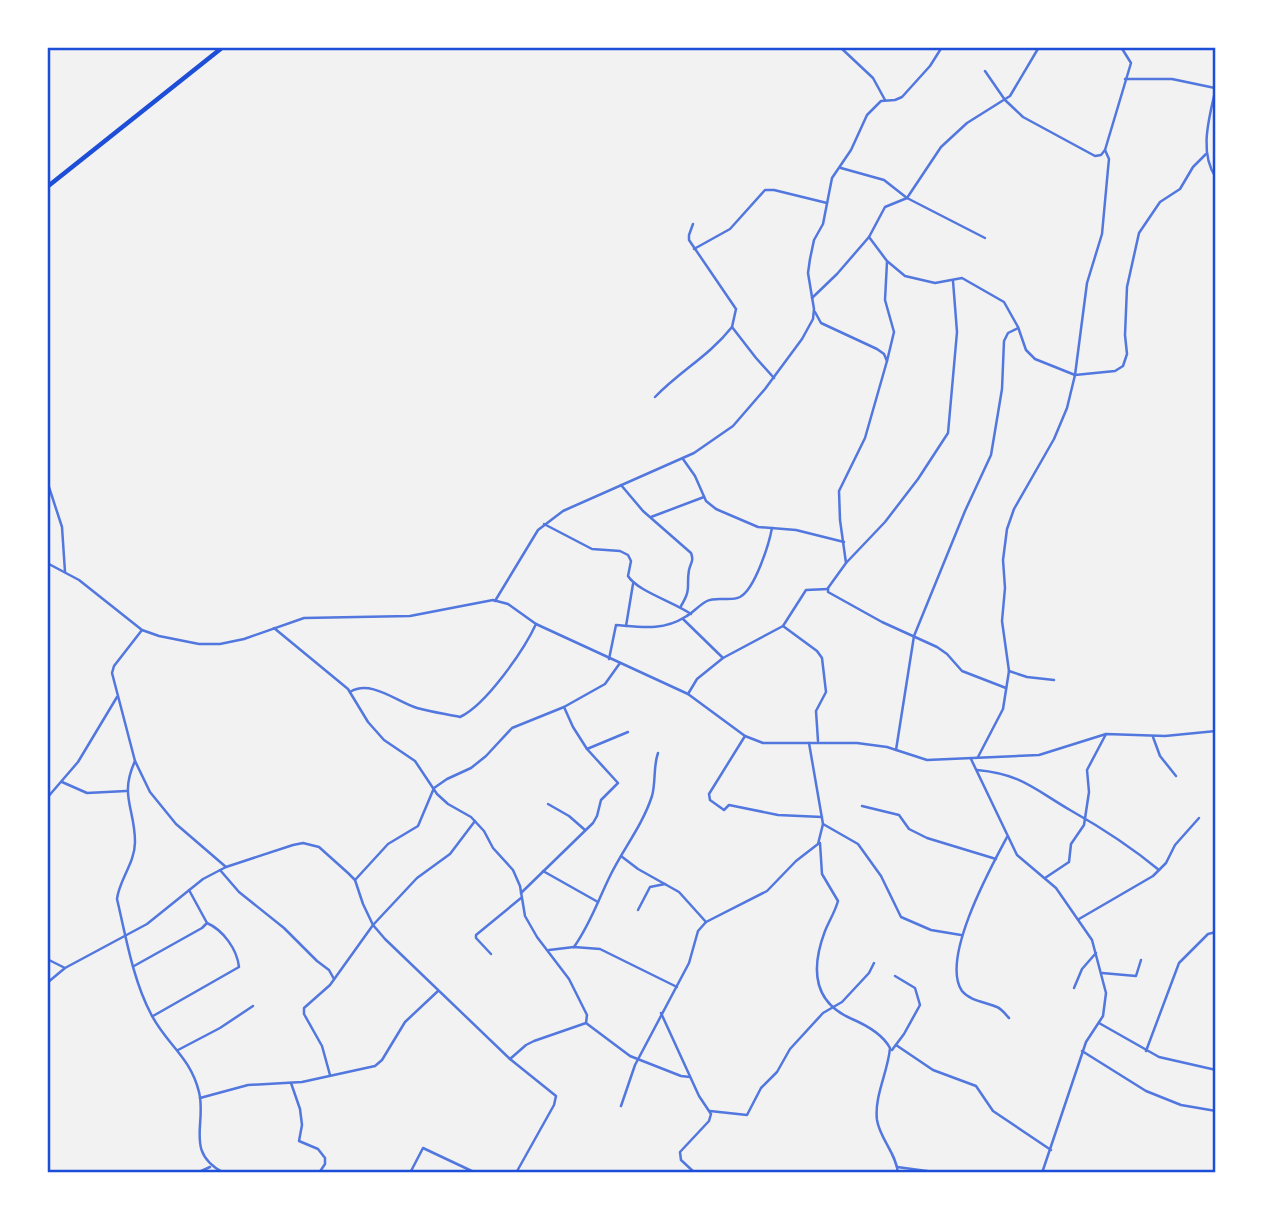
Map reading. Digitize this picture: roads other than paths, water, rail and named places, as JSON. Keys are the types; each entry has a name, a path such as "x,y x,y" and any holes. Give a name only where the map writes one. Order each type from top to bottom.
{"main road":[{"path":"47,187 223,47"}],"street":[{"path":"840,47 873,78 885,100"},
{"path":"821,323 814,309 808,273 814,240 823,224 832,178 851,150 864,119 876,105 885,100 902,97 930,66 942,47"},
{"path":"812,298 869,237 885,207 907,198 941,147 967,123 1005,100 1014,91 1039,47"},
{"path":"985,71 1005,100 1023,117 1091,154 1101,155 1105,150 1130,61 1121,47"},
{"path":"1124,79 1172,79 1215,88 1206,154 1216,178"},
{"path":"978,757 1003,709 1009,671 1002,621 1005,588 1003,560 1007,529 1025,488 1068,408 1087,283 1102,234 1109,159 1105,150"},
{"path":"869,237 887,261 905,276 935,283 964,279 1004,302 1031,356 1075,375 1115,372 1125,362 1128,354 1125,335 1127,288 1139,233 1160,202 1180,189 1206,154"},
{"path":"841,168 884,180 907,198 985,238"},
{"path":"694,249 730,229 765,190 827,203"},
{"path":"655,397 675,376 695,365 732,327 736,309 694,249 688,237 693,224"},
{"path":"846,563 839,491 865,438 894,334 885,300 887,261"},
{"path":"828,589 846,563 885,522 918,480 948,433 957,332 953,280"},
{"path":"495,601 531,540 544,524 563,511 683,459 733,426 774,378 811,325 814,309"},
{"path":"811,325 821,323 877,349 884,354 887,361"},
{"path":"732,327 774,378"},
{"path":"896,750 914,636 991,456 1002,389 1004,341 1007,333 1018,327"},
{"path":"683,459 695,476 704,497 721,512 750,524 796,530 844,542"},
{"path":"47,481 62,527 65,572"},
{"path":"621,485 639,508 691,553 693,562 689,570 688,594 681,607"},
{"path":"650,517 704,497"},
{"path":"544,524 592,549 620,551 628,555 632,561 628,576 633,583 691,614"},
{"path":"610,659 615,626 658,628 683,619 710,600 734,599 743,595 756,574 772,528"},
{"path":"47,563 65,572 142,631 189,643 213,645 243,639 304,618 410,616 482,601 508,604 536,624 688,694 745,736 763,743 818,741 870,744 927,760 1039,755 1106,734 1153,736 1216,731"},
{"path":"626,626 633,583"},
{"path":"828,589 829,594 841,601 947,654 962,671 1006,688"},
{"path":"688,694 697,680 723,658 783,626 806,590 828,589"},
{"path":"683,619 723,658"},
{"path":"351,692 359,687 369,688 417,708 460,716 479,702 514,664 536,624"},
{"path":"783,626 817,651 822,658 822,676 826,692 815,718 818,741"},
{"path":"274,628 351,692 370,725 384,740 415,761 449,804 475,821 484,831 493,848 511,866 528,923 564,970 580,999 587,1018 586,1023"},
{"path":"142,631 114,666 112,675 135,761 144,782 160,806 176,824 226,867"},
{"path":"355,880 387,844 418,826 434,788 471,768 512,728 565,708 601,687 620,663"},
{"path":"1009,671 1027,677 1054,680"},
{"path":"47,798 78,762 117,697"},
{"path":"492,954 476,935 521,895 596,819 601,799 618,780 599,765 587,750 565,708"},
{"path":"587,750 628,732"},
{"path":"1045,878 1069,862 1071,847 1083,830 1089,792 1086,772 1106,734"},
{"path":"745,736 709,794 710,800 724,810 729,805 778,815 822,817"},
{"path":"1153,736 1160,756 1176,776"},
{"path":"809,743 823,824 820,840 822,874 838,901 823,935 817,979 819,991 833,1008 865,1025 885,1041 891,1051"},
{"path":"574,947 588,927 651,797 658,753"},
{"path":"971,758 1007,837 1021,860 1056,888 1079,919 1097,952 1106,999 1099,1023 1089,1034 1082,1051 1042,1173"},
{"path":"135,761 126,791 135,841 130,866 118,895 126,937 142,996 152,1017 191,1068 200,1098 198,1140 203,1155 211,1166 224,1173"},
{"path":"977,770 998,772 1016,778 1123,841 1158,870"},
{"path":"61,782 87,793 126,791"},
{"path":"548,804 569,816 585,830"},
{"path":"862,806 899,815 909,829 927,838 996,859"},
{"path":"1079,919 1141,884 1158,870 1166,863 1175,845 1199,818"},
{"path":"330,1075 322,1046 303,1012 334,979 373,925 417,878 450,854 475,821"},
{"path":"823,824 858,844 881,876 901,917 931,930 962,936"},
{"path":"1007,837 968,916 958,954 961,989 975,999 998,1007 1009,1018"},
{"path":"621,1106 638,1060 689,964 698,930 706,922 767,891 796,861 814,849 820,840"},
{"path":"47,983 65,968 147,925 197,883 220,870 293,845 310,844 325,851 355,880 373,925 510,1059 556,1096 554,1105 516,1173"},
{"path":"621,856 684,897 706,922"},
{"path":"220,870 239,891 329,970 334,979"},
{"path":"543,872 599,902"},
{"path":"638,910 650,887 665,884"},
{"path":"152,1017 239,967 231,946 221,932 206,923 190,890"},
{"path":"134,966 202,928 206,923"},
{"path":"1146,1051 1178,963 1208,934 1216,932"},
{"path":"547,950 574,947 606,951 677,987"},
{"path":"1074,988 1082,969 1097,952"},
{"path":"47,958 65,968"},
{"path":"1101,973 1136,976 1142,960"},
{"path":"709,1111 747,1115 761,1088 777,1072 790,1049 823,1013 842,1002 869,973 874,963"},
{"path":"895,976 915,988 920,1005 891,1051 881,1088 877,1117 898,1173"},
{"path":"200,1098 248,1085 302,1082 369,1069 378,1064 405,1022 438,991"},
{"path":"178,1050 220,1028 253,1006"},
{"path":"661,1013 690,1077 709,1111 709,1121 680,1152 681,1160 695,1173"},
{"path":"510,1059 534,1041 586,1023"},
{"path":"586,1023 626,1054 681,1076 690,1077"},
{"path":"1099,1023 1146,1051 1180,1063 1216,1070"},
{"path":"896,1045 933,1070 975,1085 993,1111 1051,1150"},
{"path":"1082,1051 1146,1091 1186,1106 1216,1111"},
{"path":"291,1083 300,1109 302,1125 299,1141 318,1149 325,1158 325,1163 318,1173"},
{"path":"410,1173 423,1148 476,1173"},
{"path":"197,1173 211,1166"},
{"path":"897,1167 942,1173"}]}
